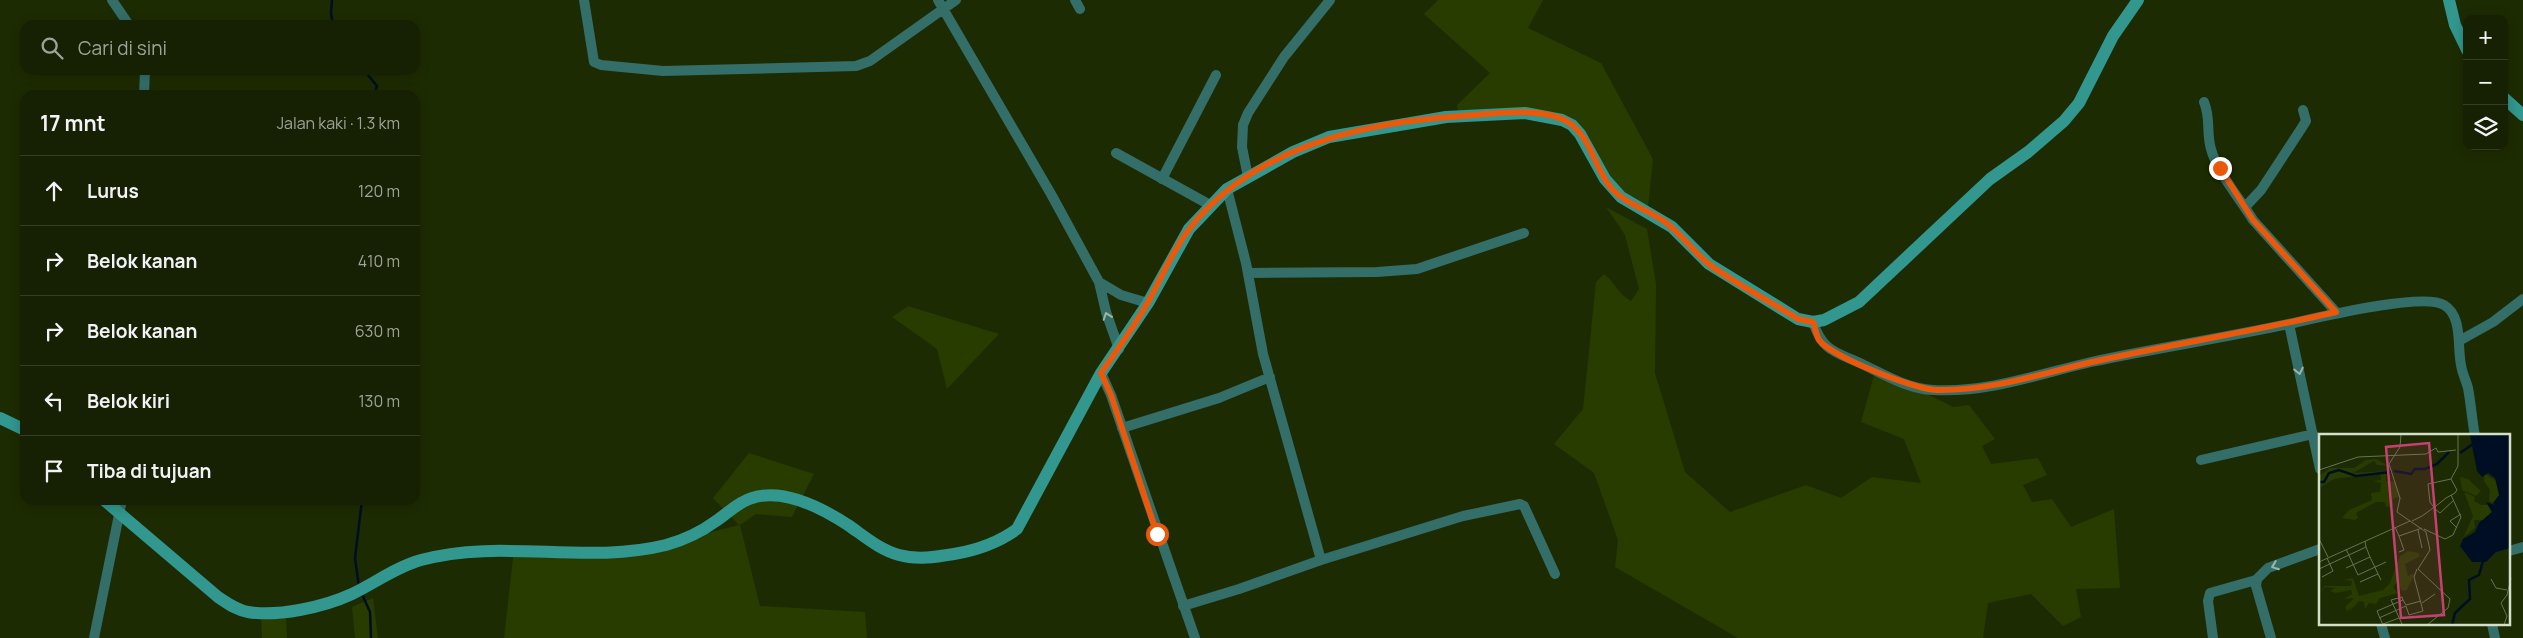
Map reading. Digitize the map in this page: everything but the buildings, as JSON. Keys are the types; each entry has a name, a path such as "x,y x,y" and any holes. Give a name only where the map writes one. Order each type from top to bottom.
{"main road":[{"path":"110,505 218,596 240,610 267,612 299,610 350,595 393,571 419,560 475,550 600,552 657,547 700,532 744,501 769,495 808,504 847,524 886,550 899,555 934,557 987,546 1003,539 1017,529 1101,373 1119,349 1148,303 1189,229 1227,189 1293,152 1329,137 1354,131 1446,117 1525,113 1550,116 1572,125 1580,134 1605,179 1621,197 1672,227 1709,264 1798,319 1813,322 1824,320 1859,302 1990,179 2028,152 2064,121 2079,103 2113,36 2138,0"},
{"path":"2449,0 2455,25 2463,42"},
{"path":"2508,102 2523,115"},
{"path":"0,418 20,428"}],"street":[{"path":"112,0 126,20"},
{"path":"584,0 594,62 601,65 663,71 856,66 870,61 941,5 956,0"},
{"path":"1248,177 1242,147 1243,125 1248,113 1284,58 1330,0"},
{"path":"941,5 1051,194 1099,282 1106,312 1119,349"},
{"path":"144,90 145,75"},
{"path":"1162,178 1216,76"},
{"path":"2204,102 2209,113 2211,151 2253,220 2336,312"},
{"path":"2245,207 2261,190 2306,122 2303,110"},
{"path":"1116,153 1210,206"},
{"path":"1227,189 1248,273 1270,378 1321,560"},
{"path":"1248,273 1377,272 1417,269 1524,234"},
{"path":"1099,282 1121,295 1148,303"},
{"path":"2458,341 2493,322 2523,299"},
{"path":"1813,322 1819,340 1840,354 1901,382 1920,389 1935,390 2011,383 2090,362 2288,324 2336,312 2407,302 2436,302 2443,304 2451,312 2457,327 2460,364 2467,386 2475,434"},
{"path":"2288,324 2319,465"},
{"path":"1101,373 1195,638"},
{"path":"1122,428 1219,398 1270,378"},
{"path":"2201,460 2312,434"},
{"path":"1183,606 1239,589 1321,560 1463,516 1520,504 1524,506 1554,574"},
{"path":"94,638 122,505"},
{"path":"2510,550 2523,547"},
{"path":"2213,638 2208,601 2210,593 2256,580 2268,568 2319,549"},
{"path":"2256,580 2271,638"}],"green space":[{"path":"1438,0 1543,0 1528,28 1601,63 1653,159 1648,208 1620,190 1608,175 1589,138 1553,115 1460,121 1457,105 1490,73 1424,14"},
{"path":"1606,207 1647,229 1656,284 1655,373 1685,472 1730,512 1806,485 1841,498 1872,477 1921,483 1904,439 1861,422 1876,368 1953,407 1969,405 1995,439 1982,446 1991,464 2038,458 2047,475 2023,485 2032,502 2052,499 2071,527 2114,509 2120,588 2076,589 2081,617 2063,626 2031,594 1988,603 1983,638 1738,638 1615,567 1618,540 1594,473 1554,444 1583,409 1596,282 1604,274 1631,301 1639,289 1625,235"},
{"path":"908,306 999,334 947,389 937,349 892,317"},
{"path":"749,453 814,474 792,517 756,514 740,525 760,606 865,612 867,638 504,638 514,549 647,554 700,535 739,525 713,498"},
{"path":"373,598 378,638 355,638 352,607"},
{"path":"261,616 286,616 287,638 262,638"}],"waterway":[{"path":"332,0 332,20"},
{"path":"368,75 377,86 376,90"},
{"path":"359,587 355,558 361,505"},
{"path":"362,594 370,612 371,638"}],"route":[{"path":"1157,534 1111,395 1101,373 1119,349 1148,303 1170,260 1189,229 1210,206 1227,189 1293,152 1329,137 1354,131 1446,117 1487,114 1542,114 1562,120 1572,125 1588,145 1612,189 1621,197 1659,217 1672,227 1709,264 1798,319 1813,322 1819,340 1840,354 1901,382 1920,389 1935,390 2011,383 2090,362 2288,324 2336,312 2253,220 2220,168"}]}
